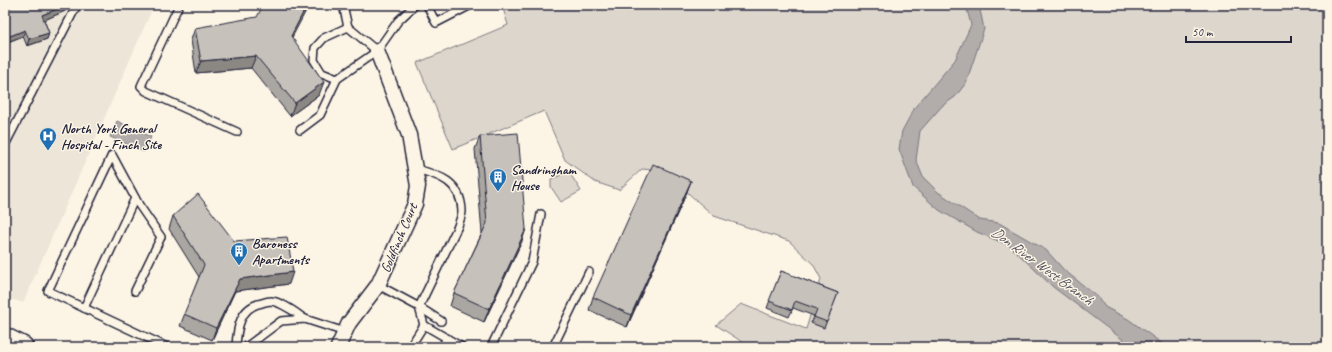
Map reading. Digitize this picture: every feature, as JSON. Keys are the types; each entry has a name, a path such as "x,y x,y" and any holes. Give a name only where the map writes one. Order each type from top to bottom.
{"main road":[{"path":"5,338 23,347"}],"street":[{"name":"Goldfinch Court","path":"338,347 349,323 378,285 415,204 418,186 409,135 377,51"}],"lane":[{"path":"5,145 78,5"},
{"path":"179,5 141,86 146,91 237,132"},
{"path":"343,5 348,27 377,51"},
{"path":"300,130 320,115 337,79 377,51 398,21 415,5"},
{"path":"427,5 436,23 471,5"},
{"path":"337,79 322,73 314,60 315,48 324,38 348,27"},
{"path":"135,291 161,237 135,198 112,155 48,291 167,347"},
{"path":"416,169 436,174 449,182 458,193 462,212 458,226 419,307 424,325 462,347"},
{"path":"84,308 135,198"},
{"path":"491,347 532,262 540,214"},
{"path":"554,347 589,272"},
{"path":"378,285 442,321"},
{"path":"236,347 236,330 245,311 254,304 271,301 286,306 305,318 345,332"},
{"path":"246,347 281,321 305,318"},
{"path":"410,347 424,325"},
{"path":"442,347 447,338"}],"shaded area":[{"name":"North York General Hospital - Finch Site","path":"5,5 154,5 23,303 5,297"},
{"path":"502,5 1307,5 1327,11 1327,347 750,347 716,325 741,304 806,329 821,279 813,264 789,241 714,216 663,171 642,169 619,190 595,182 565,160 544,111 453,149 417,63 508,25"},
{"path":"569,172 581,191 561,202 551,187 551,179"}],"water":[{"name":"Don River West Branch","path":"966,5 979,5 984,29 966,83 955,97 942,106 920,131 916,160 923,177 938,192 980,220 999,223 1046,250 1064,270 1098,297 1105,307 1128,319 1167,347 1134,347 1126,342 1053,287 1010,246 977,232 939,210 913,187 899,149 902,131 915,107 955,60 971,25"},
{"path":"117,121 151,137 144,152 110,137"}],"building":[{"path":"5,5 67,5 42,15 49,33 29,39 25,30 5,38"},
{"path":"263,5 307,5 291,36 324,82 295,103 256,56 201,61 195,28 257,17"},
{"name":"Sandringham House","path":"518,133 526,229 489,309 454,293 487,223 480,136"},
{"path":"653,164 691,181 631,315 593,297"},
{"name":"Baroness Apartments","path":"198,194 234,241 287,237 293,272 240,279 216,328 184,314 204,265 173,216"},
{"path":"781,271 838,293 827,322 814,317 817,309 795,301 792,310 769,301"}],"place":[{"name":"North York General Hospital - Finch Site","path":"48,151"},
{"name":"Sandringham House","path":"498,192"},
{"name":"Baroness Apartments","path":"239,266"}]}
